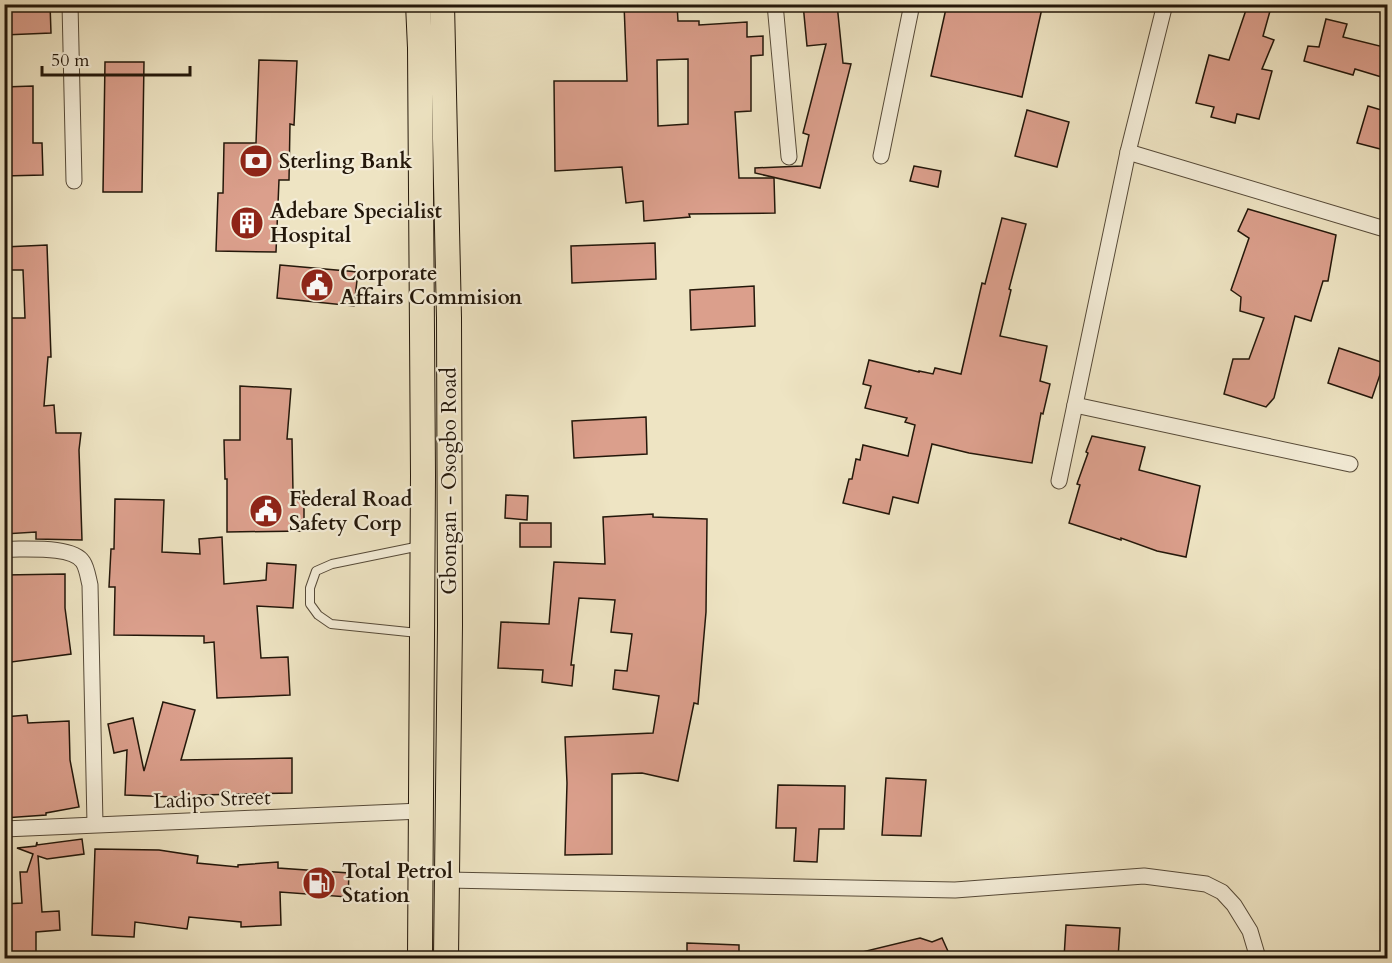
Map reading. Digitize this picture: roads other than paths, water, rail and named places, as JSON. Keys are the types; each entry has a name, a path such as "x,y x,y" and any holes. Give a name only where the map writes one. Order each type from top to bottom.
{"main road":[{"name":"Gbongan - Osogbo Road","path":"418,4 423,545 420,958"},
{"name":"Gbongan - Osogbo Road","path":"442,4 449,330 450,625 446,958"}],"street":[{"path":"70,4 74,181"},
{"path":"775,4 789,157"},
{"path":"881,156 912,4"},
{"path":"1059,481 1128,152 1165,4"},
{"path":"1128,152 1388,230"},
{"path":"1075,405 1350,464"},
{"path":"4,549 64,551 75,554 86,571 90,585 94,824"},
{"name":"Ladipo Street","path":"4,829 421,811"},
{"path":"447,880 955,890 1144,876 1206,884 1222,892 1234,905 1250,932 1258,958"}],"lane":[{"path":"422,633 331,624 318,615 310,604 310,588 316,571 332,564 423,545"}],"place":[{"name":"Sterling Bank","path":"256,161"},
{"name":"Adebare Specialist Hospital","path":"247,223"},
{"name":"Corporate Affairs Commision","path":"317,285"},
{"name":"Federal Road Safety Corp","path":"266,511"},
{"name":"Total Petrol Station","path":"319,883"}]}
